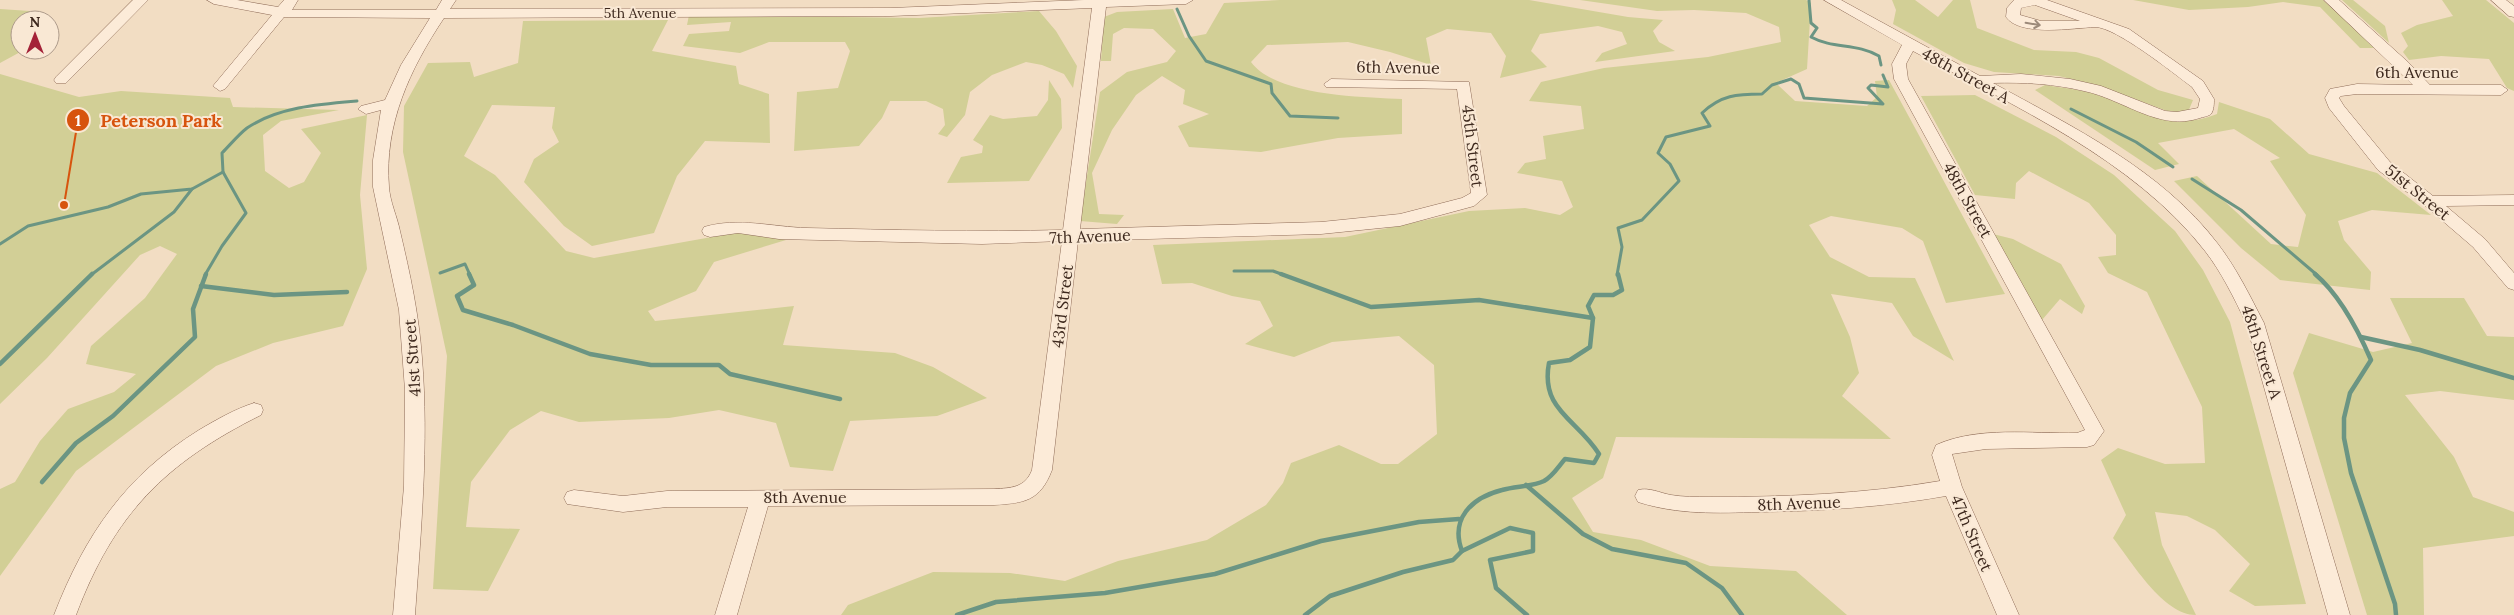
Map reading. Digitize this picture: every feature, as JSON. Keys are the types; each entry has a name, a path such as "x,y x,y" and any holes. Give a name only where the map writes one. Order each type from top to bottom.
{"street":[{"path":"61,80 141,0"},
{"name":"5th Avenue","path":"214,0 281,12 440,13 600,13 762,6 924,6 1186,0"},
{"path":"220,86 291,0"},
{"name":"41st Street","path":"404,615 414,454 415,401 408,309 381,188 382,137 390,104 402,75 416,49 450,0"},
{"path":"600,13 607,0"},
{"path":"1831,0 1910,44"},
{"path":"2331,0 2426,90"},
{"path":"2498,0 2514,13"},
{"path":"1979,81 2015,79 2058,82 2097,89 2138,107 2165,115 2187,116 2205,111 2207,99 2198,84 2124,32 2037,1 2023,1 2017,4 2012,13 2013,17 2018,21 2038,25 2095,23"},
{"name":"43rd Street","path":"1034,487 1042,470 1071,236 1089,3"},
{"name":"48th Street A","path":"1910,44 1979,81 2127,166 2178,209 2226,265 2255,323 2339,615"},
{"name":"48th Street","path":"1910,44 1899,64 1900,78 2095,431 2094,435 2087,440 2077,442 1992,442 1952,445 1943,450"},
{"name":"6th Avenue","path":"1331,84 1464,85"},
{"name":"45th Street","path":"1464,85 1480,189 1479,195 1468,202"},
{"name":"6th Avenue","path":"2333,94 2341,90 2357,89 2501,90"},
{"name":"51st Street","path":"2333,94 2333,102 2337,108 2384,166 2430,201 2479,243 2514,284"},
{"path":"366,109 390,104"},
{"path":"2430,201 2514,200"},
{"name":"7th Avenue","path":"710,231 738,227 756,231 818,234 1071,236 1376,224 1468,202"},
{"path":"65,615 86,560 124,503 171,459 226,422 254,410"},
{"name":"47th Street","path":"1943,450 1942,455 1952,487 2008,615"},
{"name":"8th Avenue","path":"574,498 623,504 667,499 1001,496 1029,492 1034,487"},
{"name":"8th Avenue","path":"1645,496 1661,502 1696,505 1838,503 1906,496 1952,487"},
{"path":"726,615 761,498"}],"shaded area":[{"path":"1280,0 1529,0 1628,17 1663,20 1653,31 1659,42 1675,51 1595,62 1602,53 1627,44 1622,32 1598,26 1540,34 1531,51 1547,67 1500,78 1506,56 1491,33 1447,29 1426,38 1431,65 1390,52 1348,42 1267,45 1251,62 1263,73 1279,82 1320,92 1402,99 1402,134 1338,138 1261,152 1189,147 1178,126 1209,114 1183,104 1185,90 1162,76 1136,95 1112,130 1092,173 1099,214 1124,215 1117,224 1080,221 1100,92 1127,72 1167,62 1176,51 1153,29 1124,28 1113,34 1111,61 1101,61 1104,17 1117,12 1173,9 1185,38 1206,34 1224,3"},
{"path":"1580,0 1806,0 1811,3 1807,69 1776,83 1795,101 1867,106 1877,97 1875,81 1889,80 2005,294 1946,303 1923,241 1902,228 1831,216 1809,225 1830,257 1869,277 1915,278 1954,361 1913,336 1892,303 1831,294 1850,337 1859,373 1842,396 1891,439 1616,437 1603,478 1572,498 1593,532 1641,540 1710,566 1796,571 1847,615 841,615 848,605 933,572 1010,573 1065,581 1118,561 1207,540 1266,505 1283,483 1291,463 1339,445 1381,464 1398,464 1437,434 1434,365 1399,336 1332,342 1294,357 1245,344 1273,326 1260,301 1232,296 1192,283 1162,284 1153,245 1345,237 1469,211 1525,208 1560,215 1573,207 1562,181 1517,173 1525,163 1546,159 1543,136 1584,129 1581,106 1529,101 1541,82 1604,68 1708,57 1781,42 1779,27 1746,13 1694,10 1657,11"},
{"path":"1892,0 1915,0 1938,17 1953,0 1970,0 1977,28 2034,50 2076,52 2099,58 2158,90 2193,100 2188,112 2170,112 2102,87 2059,76 1994,72 1964,63 1893,24 1896,10"},
{"path":"2133,0 2323,0 2377,48 2360,48 2320,7 2283,2 2248,7 2189,10"},
{"path":"2342,0 2353,0 2385,26 2389,43"},
{"path":"2442,0 2486,0 2514,23 2514,91 2507,88 2489,59 2441,56 2409,60 2403,52 2408,46 2401,33 2417,25 2453,16"},
{"path":"0,9 15,10 10,10 10,58 0,63"},
{"path":"1039,11 1056,31 1077,66 1073,88 1064,74 1042,65 1026,62 992,75 970,92 965,115 947,137 938,134 945,125 943,109 926,101 890,101 882,118 859,146 794,151 797,92 838,88 850,51 845,42 769,42 740,53 683,46 689,34 729,31 731,22 687,25 689,15 919,18"},
{"path":"668,20 652,51 736,66 739,84 769,94 770,143 705,141 677,176 654,233 592,246 564,226 524,182 534,159 559,142 552,128 555,107 492,105 464,156 495,175 566,251 594,258 740,232 786,240 714,262 696,291 648,311 655,321 794,306 783,345 895,353 933,367 987,398 937,416 850,421 833,471 790,467 776,423 719,410 669,418 579,422 541,411 510,430 471,482 466,527 520,529 488,591 433,589 447,356 403,152 404,106 428,63 470,62 474,77 518,63 523,21"},
{"path":"0,74 79,97 121,91 230,98 233,107 339,110 281,121 263,135 265,171 289,188 304,182 321,153 301,129 367,115 360,195 367,269 343,326 273,343 216,366 76,471 0,576 0,489 15,482 40,441 68,409 114,392 136,374 86,364 91,346 145,298 177,254 160,246 140,255 47,358 0,404"},
{"path":"1049,80 1061,99 1062,128 1029,181 947,183 961,157 982,153 983,146 973,140 990,115 1003,119 1037,116 1048,100"},
{"path":"2045,85 2095,94 2154,117 2168,120 2183,121 2217,114 2219,102 2270,119 2309,154 2377,173 2431,215 2372,210 2338,221 2344,240 2371,272 2370,290 2280,280 2241,248 2174,181 2197,176 2271,244 2298,247 2306,215 2270,161 2280,158 2234,129 2158,143 2179,164 2155,170 2035,90"},
{"path":"1975,95 2056,137 2114,175 2175,231 2203,270 2230,322 2306,604 2255,606 2229,591 2250,564 2215,530 2187,516 2155,512 2162,545 2196,615 2184,613 2160,597 2149,586 2113,538 2126,515 2101,460 2118,448 2165,464 2205,463 2202,407 2147,292 2108,273 2098,257 2116,255 2116,235 2089,203 2029,171 2016,183 2015,199 1975,195 1921,96"},
{"path":"1993,234 2013,239 2061,264 2085,306 2082,314 2060,299 2042,320"},
{"path":"2390,298 2464,298 2487,336 2514,337 2514,400 2440,391 2405,395 2454,457 2473,497 2514,512 2514,536 2423,548 2424,615 2367,615 2293,373 2309,333 2373,352 2412,343"}],"waterway":[{"path":"1809,0 1811,23 1817,28 1811,37 1819,41 1871,52 1879,56 1881,65"},
{"path":"1177,9 1189,36 1206,61 1271,84 1272,93 1290,116 1338,118"},
{"path":"1617,275 1622,247 1618,228 1642,220 1679,181 1670,164 1658,153 1666,137 1710,126 1702,113 1716,102 1737,95 1762,94 1772,85 1791,79 1799,84 1804,98 1883,104 1868,88 1871,85 1888,87 1883,75"},
{"path":"223,172 222,153 247,128 259,121 272,115 300,108 357,101"},
{"path":"2071,109 2136,142 2173,167"},
{"path":"192,189 223,172"},
{"path":"205,275 222,246 246,213 223,172"},
{"path":"2192,179 2241,210 2317,275"},
{"path":"0,244 28,226 108,207 141,194 192,189"},
{"path":"91,275 174,212 192,189"},
{"path":"440,273 465,264 470,275"},
{"path":"1234,271 1273,271 1284,275"},
{"path":"0,364 92,274"},
{"path":"202,286 206,274"},
{"path":"469,274 474,285 457,296 463,310 513,325 590,354 651,365 719,365 730,374 840,399"},
{"path":"1281,274 1371,307 1479,300 1593,318"},
{"path":"1593,318 1588,306 1594,295 1613,295 1622,290 1618,274"},
{"path":"2315,274 2324,282 2340,303 2354,325 2371,360 2350,393 2344,418 2344,438 2351,473 2395,604 2396,615"},
{"path":"42,482 76,443 113,416 195,337 193,309 202,286"},
{"path":"202,286 274,295 347,292"},
{"path":"1526,485 1547,479 1565,459 1594,463 1599,454 1555,403 1550,392 1548,379 1549,363 1570,360 1590,347 1593,318"},
{"path":"2361,337 2420,350 2514,378"},
{"path":"1462,551 1459,529 1466,511 1481,498 1502,490 1526,485"},
{"path":"1526,485 1583,534 1612,549 1686,563 1722,588 1742,615"},
{"path":"957,615 996,602 1105,593 1215,574 1321,541 1419,522 1459,519"},
{"path":"1462,551 1510,528 1533,533 1533,551 1490,560 1496,588 1527,615"},
{"path":"1305,615 1330,596 1403,572 1453,560 1462,551"}],"place":[{"name":"Peterson Park","path":"64,205"}]}
